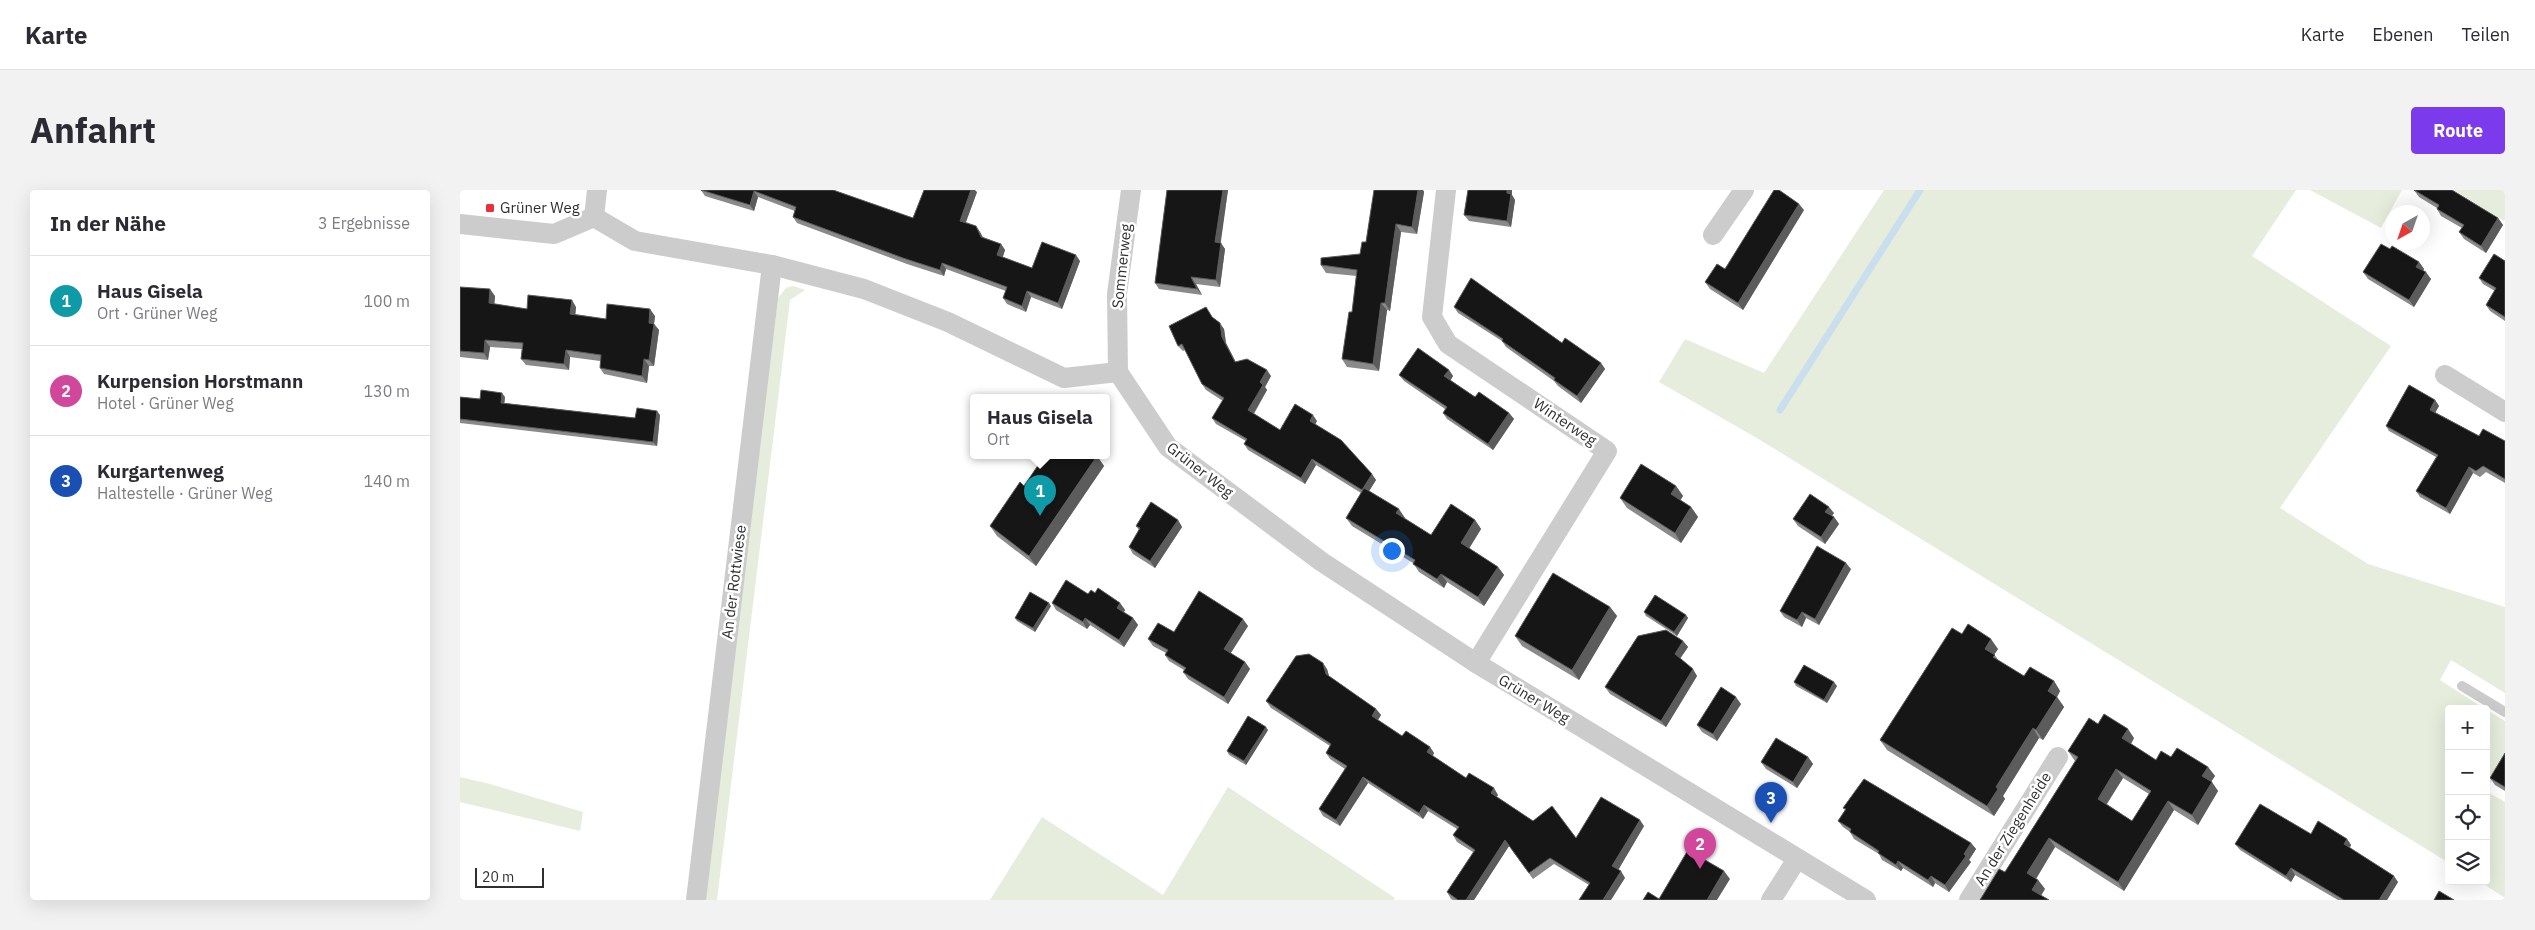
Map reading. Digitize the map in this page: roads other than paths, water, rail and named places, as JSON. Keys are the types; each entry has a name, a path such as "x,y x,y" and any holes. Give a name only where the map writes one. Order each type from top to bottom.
{"street":[{"path":"594,217 597,190"},
{"name":"Sommerweg","path":"1118,372 1117,294 1130,190"},
{"name":"Winterweg","path":"1446,190 1432,317 1448,344 1607,451 1476,663"},
{"path":"1713,235 1744,190"},
{"path":"460,224 554,234 594,217"},
{"path":"594,217 635,241 772,265 864,289 948,322 1064,378 1118,372"},
{"name":"An der Rottwiese","path":"696,900 772,265"},
{"name":"Grüner Weg","path":"1118,372 1168,447 1322,562 1476,663 1866,900"},
{"path":"2445,375 2505,412"},
{"name":"An der Ziegenheide","path":"1969,900 2058,757"},
{"path":"1771,900 1797,859"}],"lane":[{"path":"2462,686 2505,712"}],"waterway":[{"path":"1780,410 1920,190"}],"place":[{"name":"Grüner Weg","path":"490,208"},
{"name":"Haus Gisela","path":"1040,516"},
{"name":"Kurgartenweg","path":"1771,823"},
{"name":"Kurpension Horstmann","path":"1700,869"}]}
